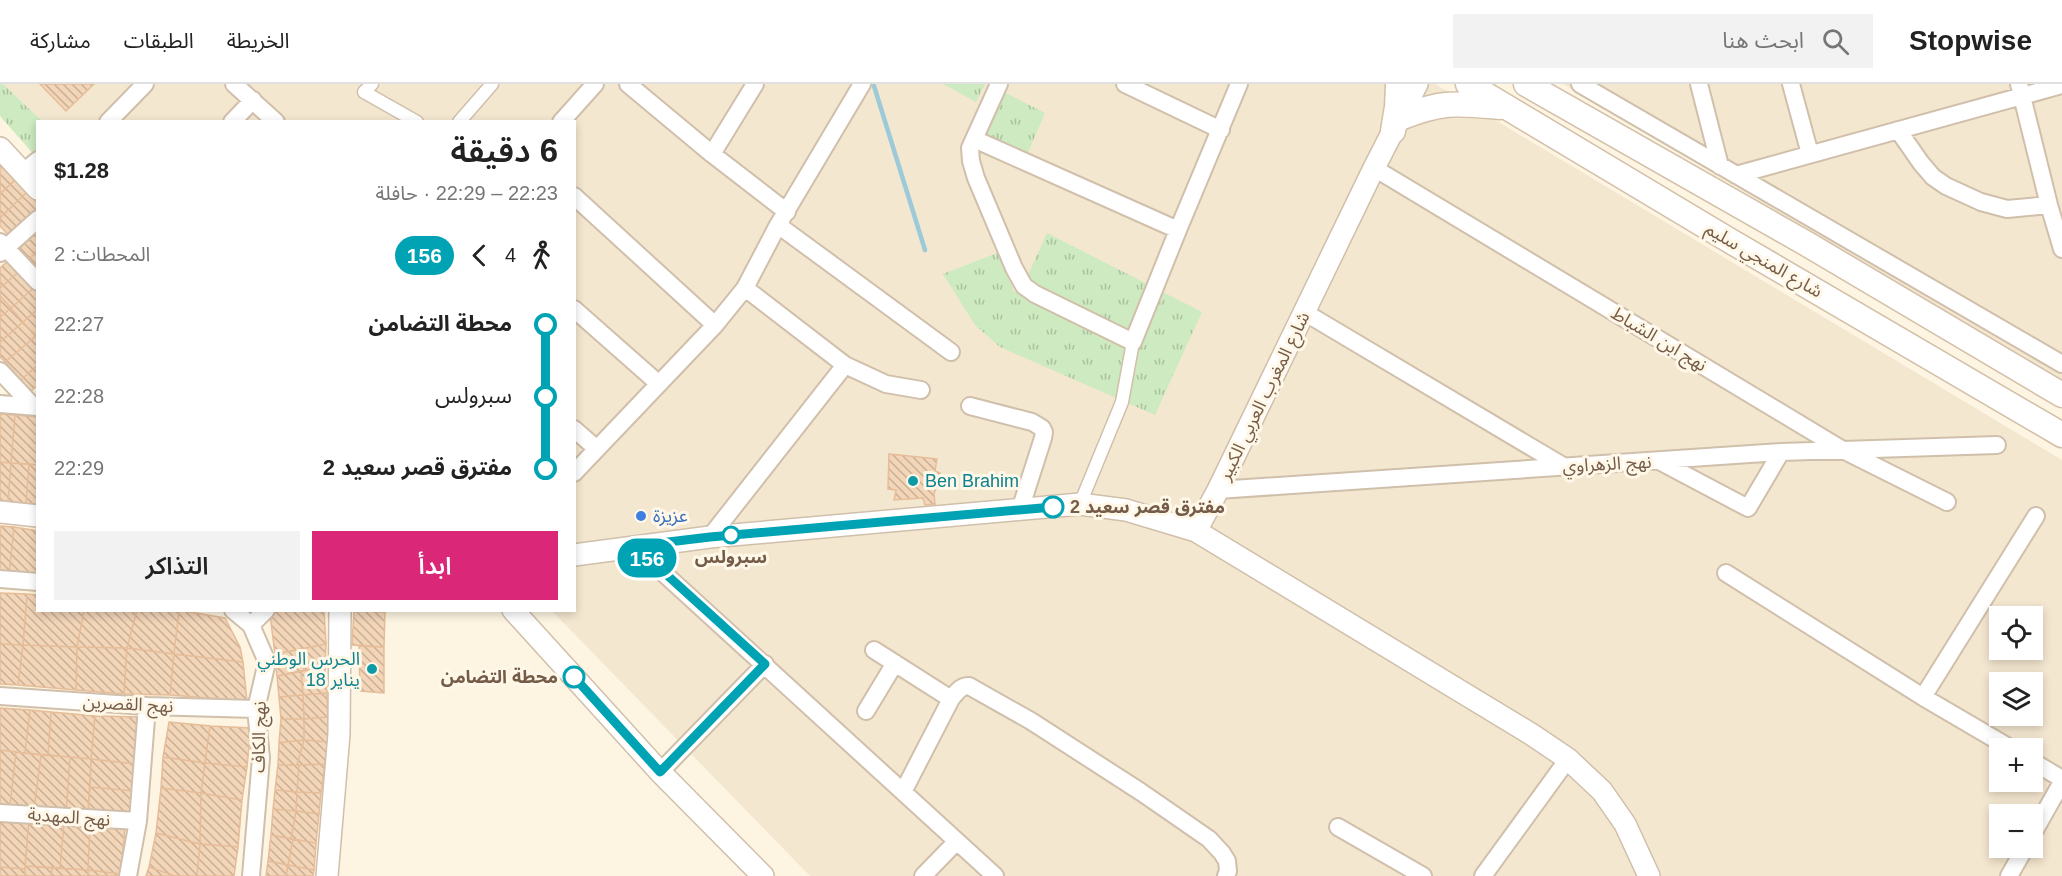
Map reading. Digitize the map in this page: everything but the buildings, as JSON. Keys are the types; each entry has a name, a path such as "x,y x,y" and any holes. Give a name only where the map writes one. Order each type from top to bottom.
{"main road":[{"path":"1396,125 1398,84"},
{"name":"شارع المنجي سليم","path":"1468,84 2062,435"},
{"name":"شارع المنجي سليم","path":"1526,84 1807,244 2062,395"},
{"path":"1396,125 1427,107 1454,102 1506,108"}],"street":[{"path":"110,120 145,84"},
{"path":"234,84 274,120"},
{"path":"372,84 364,92 413,120"},
{"path":"461,120 492,84"},
{"path":"563,120 595,84"},
{"path":"628,84 712,154 782,218 951,352"},
{"path":"712,154 755,84"},
{"path":"576,471 715,325 745,288 782,218 862,84"},
{"path":"999,84 970,148 976,178 1014,268 1024,286 1035,294 1133,342"},
{"path":"1125,84 1221,130"},
{"path":"1080,504 1122,402 1133,342 1239,84"},
{"name":"شارع المغرب العربي الكبير","path":"1196,531 1417,84"},
{"path":"1580,84 2062,364"},
{"path":"1699,84 1720,166"},
{"path":"1791,84 1810,154"},
{"path":"1736,175 1898,130 2021,90 2062,85"},
{"path":"2021,90 2062,249"},
{"path":"234,120 253,100"},
{"path":"1898,130 1921,163 1933,177 1946,186 1982,202 2007,209 2049,205"},
{"path":"974,139 1178,230"},
{"path":"0,148 30,166 36,183"},
{"name":"نهج ابن الشباط","path":"1374,168 1843,450 1947,502"},
{"path":"576,198 715,325"},
{"path":"36,221 2,248 36,280"},
{"path":"745,288 845,365 886,384 921,390"},
{"path":"576,311 659,384"},
{"path":"1304,312 1563,466"},
{"path":"710,537 845,365"},
{"path":"0,371 35,407"},
{"path":"0,404 35,407"},
{"path":"970,405 1032,422 1044,432 1020,510"},
{"path":"576,431 597,448"},
{"name":"نهج الزهراوي","path":"1218,490 1781,452 1996,445"},
{"path":"1660,461 1748,508 1781,452"},
{"path":"576,555 710,537 1080,504 1126,510 1196,531 1531,734 1568,759 1602,791 1625,824 1649,876"},
{"path":"0,512 36,516"},
{"path":"1923,697 2036,516"},
{"path":"635,546 995,876"},
{"path":"1726,573 1923,697 1993,738"},
{"path":"0,579 36,582"},
{"name":"نهج الكاف","path":"235,612 251,625 267,662 256,709 261,758 251,876"},
{"path":"251,625 264,612"},
{"path":"327,876 339,734 340,612"},
{"path":"515,612 660,772 763,876"},
{"path":"874,650 951,699"},
{"path":"866,711 895,663"},
{"path":"660,772 765,664"},
{"path":"903,792 951,699 964,686 969,686 1031,721 1209,839 1227,861 1226,876"},
{"name":"نهج القصرين","path":"0,696 147,706 256,709"},
{"path":"128,876 138,821 147,706"},
{"path":"1483,876 1568,759"},
{"path":"2043,772 2060,788 2043,817"},
{"name":"نهج المهدية","path":"0,813 138,821"},
{"path":"1338,827 1424,876"},
{"path":"923,876 957,841"},
{"path":"2010,876 2020,858"}],"shaded area":[{"path":"3,84 1435,84 2062,460 2062,876 810,876 553,612 576,612 576,120 41,120"},
{"path":"1563,84 2062,84 2062,381"}],"green space":[{"path":"0,84 3,84 41,120 36,120 36,157 0,116"},
{"path":"943,84 985,84 976,102"},
{"path":"1004,92 1045,113 1027,155 984,135"},
{"path":"1047,233 1202,312 1155,415 1000,347 975,325 943,274 997,253 1015,293 1028,275"}],"waterway":[{"path":"874,86 925,250"}],"bus line":[{"name":"156","path":"574,677 660,772 765,664 635,546 710,537 1053,507"}],"place":[{"name":"Ben Brahim","path":"913,481"},
{"name":"مفترق قصر سعيد 2","path":"1053,507"},
{"name":"عزيزة","path":"641,516"},
{"name":"سبرولس","path":"731,535"},
{"name":"الحرس الوطني 18 يناير","path":"372,669"},
{"name":"محطة التضامن","path":"574,677"}]}
